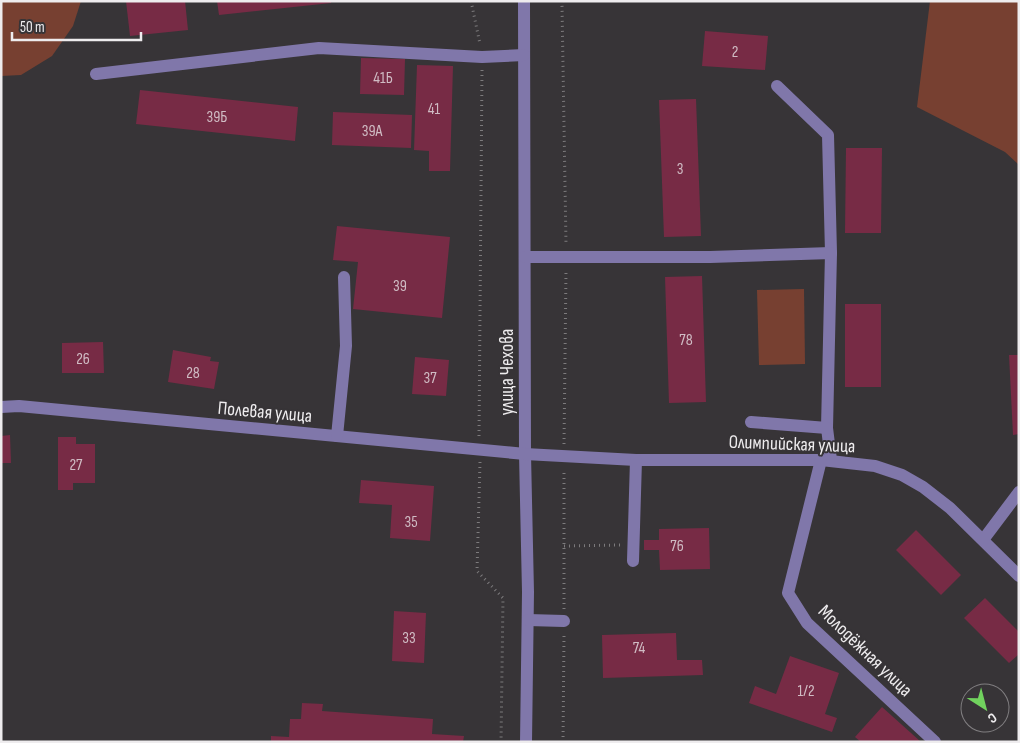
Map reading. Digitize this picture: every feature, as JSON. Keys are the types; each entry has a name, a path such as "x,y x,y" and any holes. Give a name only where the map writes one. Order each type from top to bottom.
{"street":[{"name":"улица Чехова","path":"524,1 525,454 528,620 526,742"},
{"path":"96,74 319,48 482,57 524,55"},
{"name":"Молодёжная улица","path":"777,86 828,135 830,253 826,460 788,593 807,623 935,742"},
{"path":"524,257 710,257 830,253"},
{"path":"337,436 346,346 344,277"},
{"name":"Полевая улица","path":"1,407 19,406 525,454"},
{"path":"751,422 828,428"},
{"name":"Олимпийская улица","path":"525,454 636,460 826,460 875,466 902,475 923,486 950,508 1019,576"},
{"path":"633,561 636,460"},
{"path":"983,540 1019,492"},
{"path":"528,620 564,621"}],"path":[{"path":"471,1 482,57 478,571 503,598 501,742"},
{"path":"563,1 566,257 563,742"},
{"path":"564,546 633,545"}],"shaded area":[{"path":"1,1 81,1 73,26 52,56 21,75 1,76"},
{"path":"930,1 1019,1 1019,165 1005,152 917,107"},
{"path":"804,289 805,364 759,365 757,290"}],"building":[{"path":"126,1 185,1 188,30 130,36"},
{"path":"217,1 331,1 331,3 219,15"},
{"path":"705,31 768,36 765,70 702,66"},
{"path":"361,58 405,59 404,95 360,94"},
{"path":"417,65 453,66 450,171 429,171 429,151 414,150"},
{"path":"140,90 298,107 295,141 136,124"},
{"path":"696,99 701,236 664,237 659,100"},
{"path":"333,112 412,115 411,148 332,145"},
{"path":"846,148 882,148 881,233 845,233"},
{"path":"337,226 450,237 442,318 353,309 358,262 333,260"},
{"path":"702,276 706,402 669,403 665,277"},
{"path":"845,304 881,304 881,387 845,387"},
{"path":"103,342 104,373 62,373 62,343"},
{"path":"173,350 211,357 210,361 219,362 214,389 168,382"},
{"path":"1009,355 1019,355 1019,434 1013,435"},
{"path":"415,357 449,360 446,396 412,394"},
{"path":"10,435 11,463 1,463 1,436"},
{"path":"58,437 76,437 76,444 95,444 95,483 73,483 73,490 58,490"},
{"path":"361,480 434,486 430,541 390,538 392,505 359,503"},
{"path":"709,528 710,569 660,570 659,550 644,550 644,540 659,540 659,529"},
{"path":"916,530 961,575 941,595 896,550"},
{"path":"985,598 1019,632 1019,654 1009,663 964,618"},
{"path":"394,611 426,613 424,663 392,661"},
{"path":"676,633 677,660 702,660 703,675 603,678 602,635"},
{"path":"790,656 839,673 825,714 837,718 832,732 749,703 755,686 776,694"},
{"path":"302,703 323,704 322,711 433,719 432,734 464,736 463,742 271,742 271,736 289,737 290,719 301,719"},
{"path":"882,707 921,742 861,742 855,737"}]}
